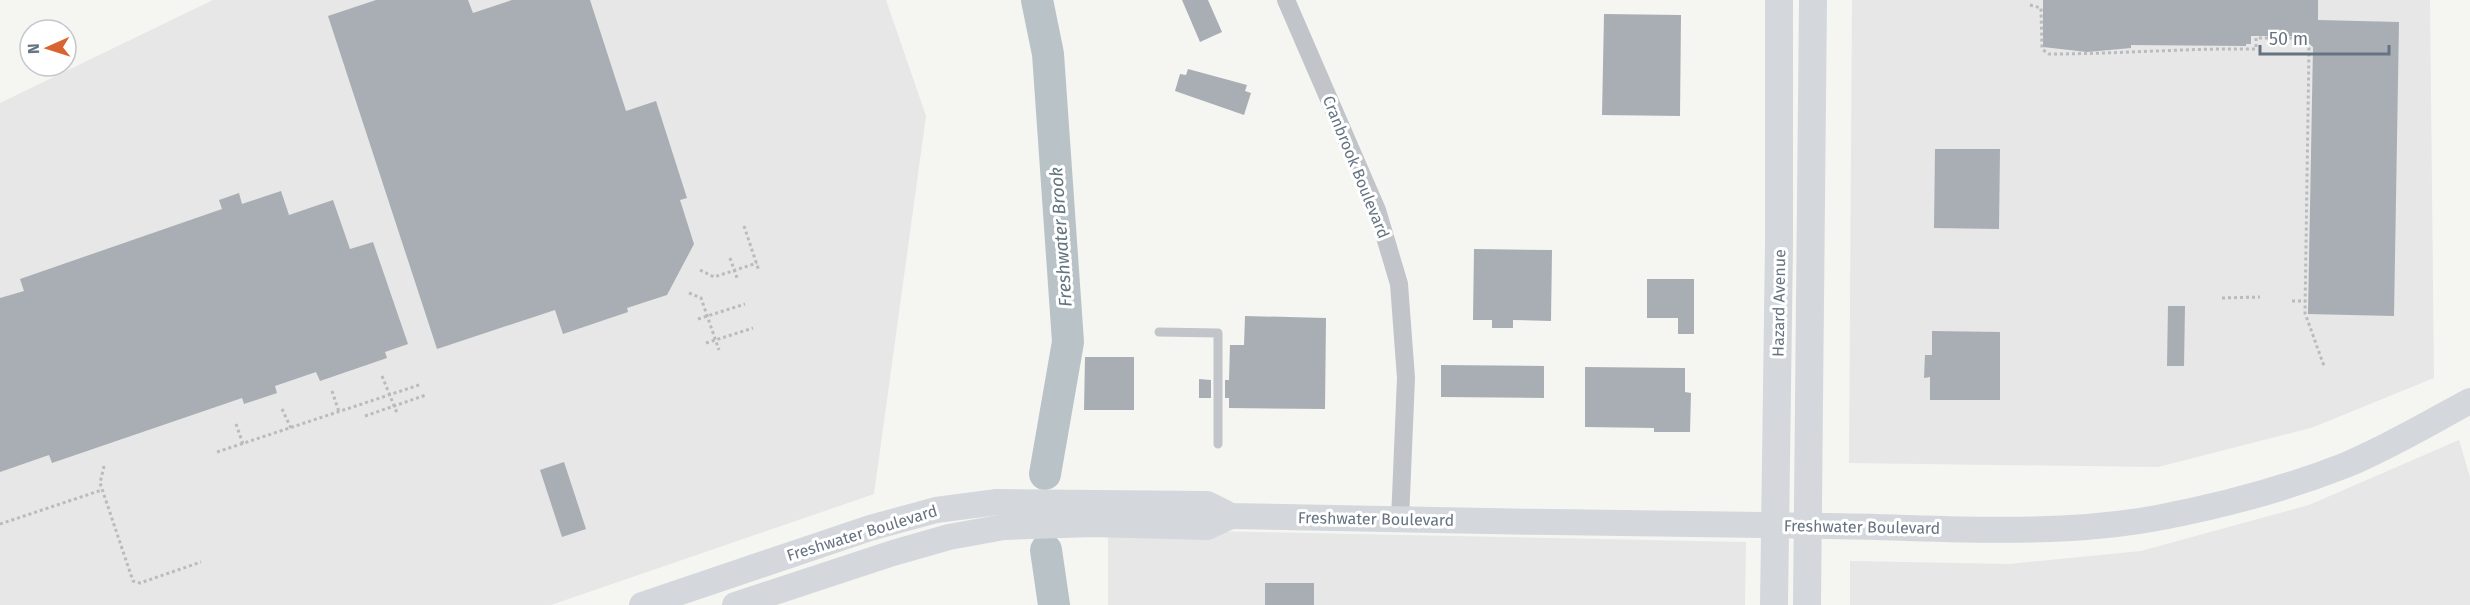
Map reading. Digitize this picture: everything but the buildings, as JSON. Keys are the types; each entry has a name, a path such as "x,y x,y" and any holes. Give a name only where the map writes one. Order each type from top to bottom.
{"main road":[{"name":"Hazard Avenue","path":"1774,605 1779,244 1779,0"},
{"path":"1788,0 1795,15 1813,37"},
{"name":"Hazard Avenue","path":"1807,605 1813,0"}],"street":[{"name":"Cranbrook Boulevard","path":"1286,0 1377,210 1399,284 1406,378 1400,520"},
{"name":"Freshwater Boulevard","path":"735,605 893,553 949,537 993,529 1093,524 1207,527 1231,516 2030,529 2098,526 2154,518 2230,502 2320,475 2378,450 2470,401"},
{"name":"Freshwater Boulevard","path":"642,605 697,596 870,528 936,510 997,502 1208,504 1231,516"}],"lane":[{"path":"1160,332 1218,333 1218,444"}],"path":[{"path":"2030,5 2041,8 2042,49 2049,54 2128,54 2198,48 2256,49 2256,38 2299,38 2308,47 2305,313 2324,366"},
{"path":"744,226 759,271"},
{"path":"730,258 737,278"},
{"path":"700,270 714,277 757,263"},
{"path":"689,293 701,298 719,350"},
{"path":"2222,298 2260,297"},
{"path":"2292,301 2305,300"},
{"path":"698,319 745,304"},
{"path":"706,343 753,328"},
{"path":"382,376 397,413"},
{"path":"217,452 422,384"},
{"path":"332,391 339,412"},
{"path":"365,416 426,395"},
{"path":"282,409 291,428"},
{"path":"236,424 243,444"},
{"path":"104,466 100,483 133,581 140,583 201,562"},
{"path":"0,524 102,490"}],"shaded area":[{"path":"213,0 886,0 926,116 874,494 551,605 0,605 0,103 52,78 78,78 78,65"},
{"path":"1852,0 2430,0 2434,378 2311,428 2158,467 1849,463"},
{"path":"2459,440 2470,477 2470,605 1850,605 1850,561 2009,564 2141,551 2309,505"},
{"path":"1108,529 1746,542 1745,605 1108,605"}],"waterway":[{"name":"Freshwater Brook","path":"1037,0 1048,54 1068,342 1045,474"},
{"name":"Freshwater Brook","path":"1046,550 1054,605"}]}
